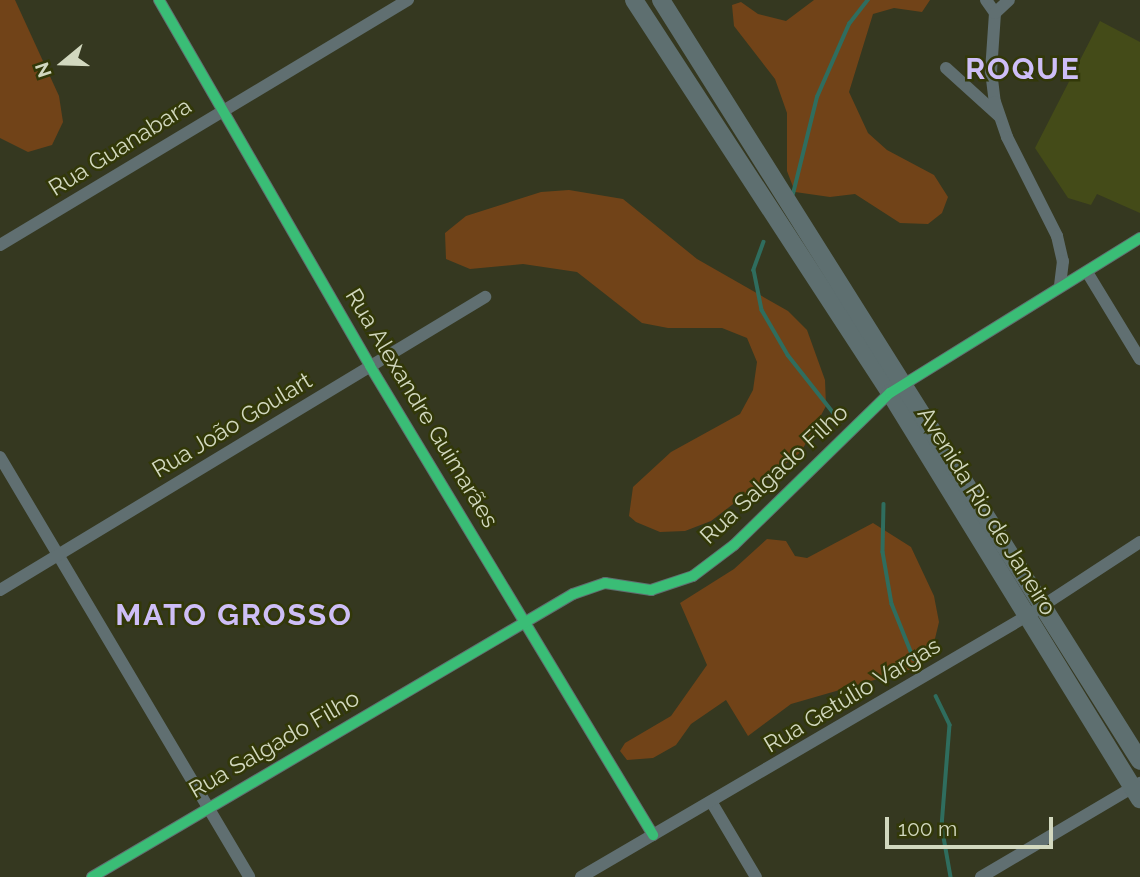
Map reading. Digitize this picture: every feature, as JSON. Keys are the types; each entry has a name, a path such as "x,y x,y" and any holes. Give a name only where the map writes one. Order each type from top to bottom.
{"main road":[{"name":"Avenida Rio de Janeiro","path":"634,0 1045,605 1140,761"},
{"name":"Avenida Rio de Janeiro","path":"661,0 897,388 1027,616 1138,789"}],"street":[{"name":"Rua Alexandre Guimarães","path":"159,0 370,366 653,835"},
{"name":"Rua Guanabara","path":"0,245 223,108 408,0"},
{"path":"986,0 995,13 991,71 1000,116 1057,236 1063,261 1060,287"},
{"path":"995,13 1009,0"},
{"path":"946,68 1000,116"},
{"name":"Rua Salgado Filho","path":"92,877 524,622 590,586 605,583 651,590 693,576 734,545 897,388 1140,238"},
{"path":"1087,272 1140,359"},
{"name":"Rua João Goulart","path":"0,590 485,297"},
{"path":"0,457 249,877"},
{"name":"Rua Getúlio Vargas","path":"581,877 712,803 1027,616 1140,542"},
{"path":"981,877 1138,789"},
{"path":"712,803 756,877"}],"shaded area":[{"path":"0,0 15,0 59,96 63,122 52,145 28,152 0,138"},
{"path":"814,0 930,0 922,12 894,8 873,14 849,92 868,133 887,150 934,175 948,197 942,213 928,224 900,223 855,194 830,197 795,192 787,171 787,113 775,79 734,26 732,5 741,2 758,14 786,21"},
{"path":"1100,21 1140,42 1140,213 1097,194 1091,205 1068,198 1035,148"},
{"path":"569,190 623,199 697,259 788,311 807,330 825,380 826,406 801,452 711,521 685,531 660,532 636,522 629,516 633,487 671,452 740,414 753,390 757,362 747,338 722,328 668,328 642,323 577,272 523,264 470,269 446,259 445,233 466,216 541,192"},
{"path":"873,523 911,547 934,596 939,622 933,647 916,668 791,704 748,736 726,700 691,724 676,745 653,758 627,760 620,751 625,743 671,716 707,665 680,603 734,569 767,539 786,541 795,556 807,558"}],"waterway":[{"path":"793,194 817,97 849,24 868,0"},
{"path":"764,242 754,270 762,310 788,355 836,416"},
{"path":"884,504 883,552 892,604 914,659"},
{"path":"936,696 950,725 942,826 951,877"}],"cycle path":[{"path":"159,0 370,366 653,835"},
{"path":"92,877 573,594 605,583 651,590 693,576 734,545 890,393 1140,238"}],"district":[{"name":"ROQUE","path":"1023,69"},
{"name":"MATO GROSSO","path":"234,615"}]}
